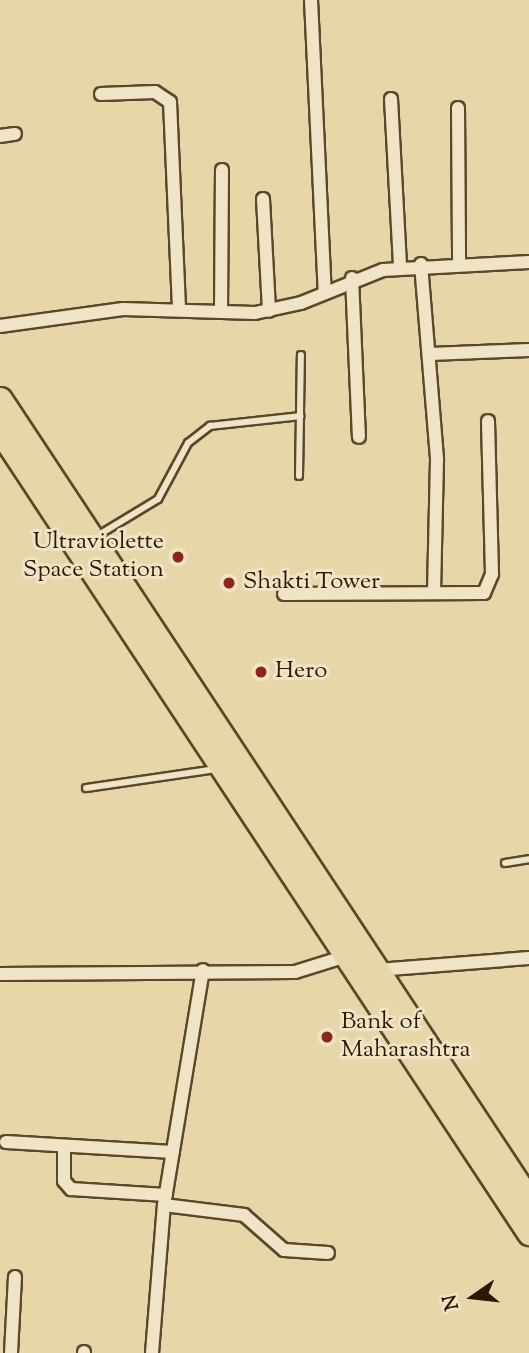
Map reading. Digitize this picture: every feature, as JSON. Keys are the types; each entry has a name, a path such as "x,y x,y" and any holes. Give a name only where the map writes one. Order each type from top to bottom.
{"highway":[{"path":"0,399 92,538 231,765"},
{"path":"0,431 231,765 355,953 529,1233"},
{"path":"355,953 377,970 529,1200"}],"street":[{"path":"311,0 325,292"},
{"path":"101,94 155,92 170,102 179,310"},
{"path":"391,99 400,267"},
{"path":"458,108 459,262"},
{"path":"0,136 15,134"},
{"path":"221,312 222,170"},
{"path":"263,199 269,311"},
{"path":"0,326 83,312 269,311 325,292 352,278 400,267 459,262 529,262"},
{"path":"421,264 437,460 435,593"},
{"path":"352,278 359,437"},
{"path":"430,354 529,350"},
{"path":"284,594 478,595 492,584 488,421"},
{"path":"0,974 203,970 295,972 355,953"},
{"path":"377,970 529,958"},
{"path":"152,1353 165,1200 203,970"},
{"path":"6,1142 64,1150 173,1152"},
{"path":"64,1150 64,1181 71,1189 165,1200 244,1215 284,1250 328,1253"},
{"path":"11,1353 15,1277"}],"lane":[{"path":"299,477 301,355"},
{"path":"92,538 158,499 188,443 210,426 300,416"},
{"path":"86,788 231,765"},
{"path":"505,863 529,859"}],"place":[{"name":"Ultraviolette Space Station","path":"178,557"},
{"name":"Shakti Tower","path":"229,583"},
{"name":"Hero","path":"261,672"},
{"name":"Bank of Maharashtra","path":"327,1037"}]}
